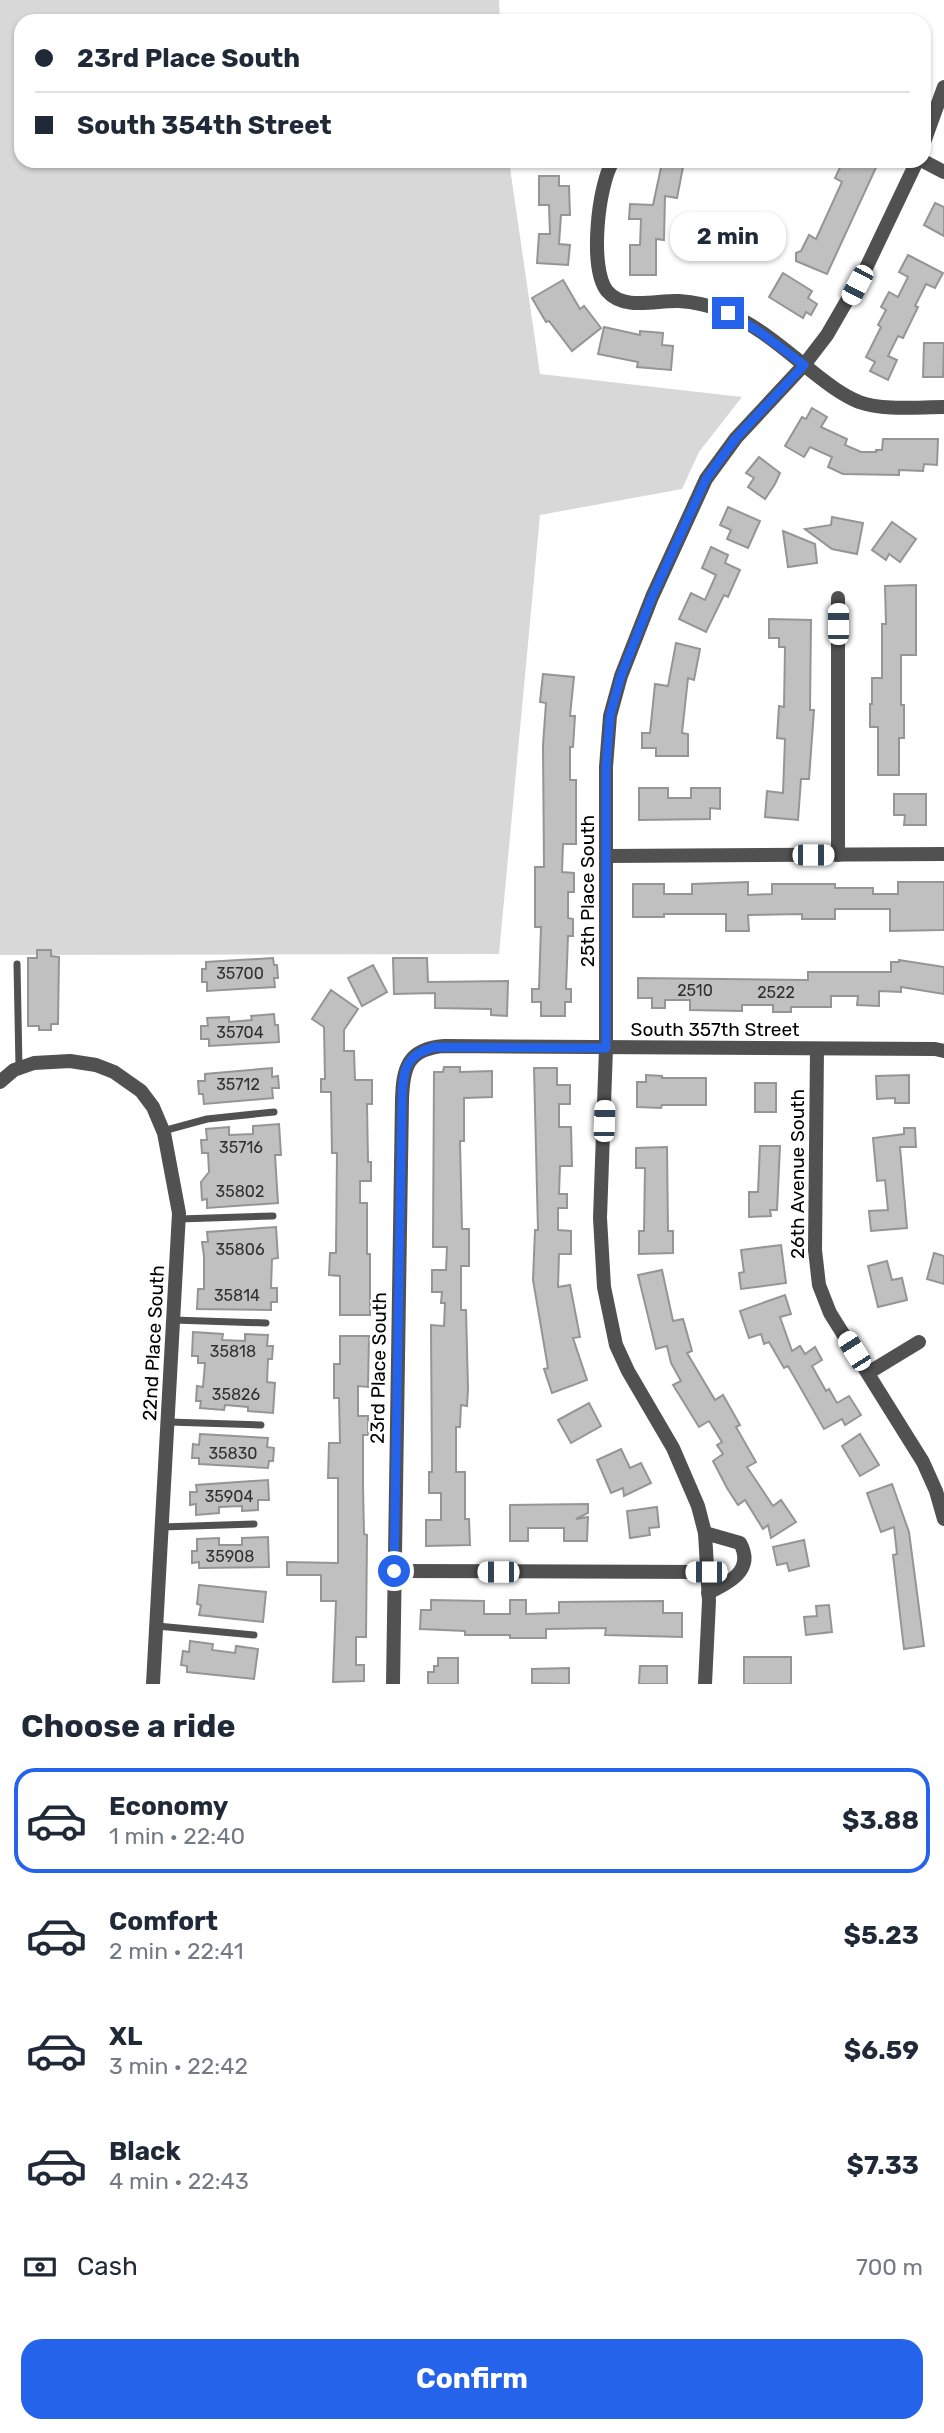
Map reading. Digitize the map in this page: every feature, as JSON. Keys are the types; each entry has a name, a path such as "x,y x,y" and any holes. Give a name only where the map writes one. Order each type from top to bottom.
{"street":[{"path":"931,123 944,87"},
{"path":"609,168 601,190 598,227 601,277 610,294 631,302 677,301 717,309 737,317 834,389 866,404 944,407"},
{"name":"25th Place South","path":"705,1684 708,1593 705,1533 698,1506 673,1448 628,1370 617,1345 609,1315 602,1256 600,1218 606,1048 606,767 610,716 621,676 652,597 687,517 712,469 827,335 847,303 914,168"},
{"path":"838,598 838,855"},
{"path":"607,856 944,854"},
{"name":"South 357th Street","path":"414,1056 427,1049 444,1046 939,1050"},
{"name":"26th Avenue South","path":"817,1049 817,1270 820,1285 830,1313 923,1462 936,1491 944,1519"},
{"name":"23rd Place South","path":"393,1684 402,1100 404,1074 414,1056"},
{"name":"22nd Place South","path":"20,1068 34,1063 70,1061 96,1065 129,1081 153,1107 163,1131 174,1180 179,1219 153,1684"},
{"path":"0,1082 20,1068"},
{"path":"868,1373 919,1342"},
{"path":"705,1533 720,1535 740,1543 745,1558 738,1576 708,1593"},
{"path":"394,1571 706,1572"}],"lane":[{"path":"17,964 20,1068"},
{"path":"163,1131 207,1119 274,1112"},
{"path":"179,1219 273,1216"},
{"path":"173,1320 266,1323"},
{"path":"168,1422 261,1425"},
{"path":"162,1527 254,1524"},
{"path":"156,1626 254,1635"}],"shaded area":[{"path":"0,0 499,0 500,14 14,14 14,168 510,168 540,374 742,397 699,452 682,489 540,515 499,954 0,955"}],"building":[{"path":"661,168 683,168 677,198 665,196 664,240 656,239 656,275 630,275 630,245 640,245 641,219 629,219 630,204 653,205"},
{"path":"840,168 876,168 827,274 796,261 796,253 801,251 809,235 816,239 842,182 835,178"},
{"path":"539,176 559,176 559,186 569,186 570,215 561,215 559,244 570,245 568,265 537,263 539,234 550,234 549,205 539,205"},
{"path":"935,203 944,207 944,236 924,225"},
{"path":"908,255 943,273 935,288 926,284 903,338 898,336 888,356 897,360 888,380 870,371 875,362 866,357 881,327 878,325 886,310 881,307 889,292 898,297 908,277 899,272"},
{"path":"783,273 812,291 808,298 817,304 811,315 806,312 803,318 769,297"},
{"path":"563,280 580,309 584,306 601,328 572,351 549,321 546,322 532,298"},
{"path":"604,327 640,335 640,331 663,333 662,345 673,346 671,370 637,367 638,362 598,354"},
{"path":"924,343 944,343 943,377 923,377"},
{"path":"812,408 827,417 821,427 847,439 845,445 861,452 882,450 883,439 938,439 937,465 924,464 923,471 899,470 899,475 843,474 828,467 832,457 810,447 804,457 785,446 802,417 806,419"},
{"path":"759,457 780,473 765,499 748,487 754,478 746,473"},
{"path":"728,507 760,521 748,548 727,539 731,530 720,525"},
{"path":"832,517 863,523 857,554 832,549 805,529 831,525"},
{"path":"892,522 916,539 900,562 889,554 886,560 872,550"},
{"path":"783,531 815,544 817,563 788,567"},
{"path":"711,547 728,555 725,563 740,570 728,597 724,595 706,632 679,619 691,593 705,600 716,575 702,568"},
{"path":"916,585 916,655 901,655 904,738 899,738 899,775 878,775 878,727 870,727 870,704 872,678 882,678 882,624 886,624 885,586"},
{"path":"769,619 811,620 810,710 814,710 809,779 801,779 798,820 765,817 767,791 783,793 785,739 777,738 779,706 784,707 785,647 779,647 779,638 769,638"},
{"path":"676,643 700,649 694,680 688,678 682,733 688,734 688,756 656,756 656,748 642,748 642,733 650,733 655,684 668,686"},
{"path":"543,674 574,677 570,716 575,716 573,747 570,747 570,780 576,780 576,844 563,844 562,872 574,873 574,892 568,892 568,918 573,919 573,936 568,936 566,989 571,989 571,1002 565,1002 565,1016 541,1016 541,1002 532,1002 532,989 539,989 541,927 535,927 535,867 544,867 543,745 546,703 540,702"},
{"path":"639,788 668,788 668,798 691,798 691,788 720,788 720,809 710,808 710,819 639,820"},
{"path":"894,794 926,794 926,825 904,825 905,815 894,815"},
{"path":"748,882 748,895 772,894 772,884 835,884 835,888 873,888 873,894 898,894 898,882 944,882 944,930 890,931 890,909 835,909 835,919 802,919 802,914 748,915 749,931 726,931 726,914 633,917 633,884 664,884 664,894 692,894 692,884"},
{"path":"37,950 51,950 51,956 59,957 58,1024 51,1024 51,1030 28,1026 28,958 37,958"},
{"path":"273,958 274,965 277,965 278,978 274,978 275,987 207,991 207,982 202,982 202,969 206,969 206,962"},
{"path":"393,958 427,958 428,982 508,981 507,1016 491,1015 491,1009 435,1008 435,993 394,994"},
{"path":"899,960 944,967 944,994 901,987 901,992 879,991 879,1006 857,1005 858,996 831,996 831,1007 791,1007 791,1012 773,1012 773,1005 742,1005 742,1011 690,1010 690,1000 665,1000 665,1008 652,1008 652,998 638,998 638,978 808,980 808,972 891,972 891,962"},
{"path":"373,965 387,992 362,1006 348,978"},
{"path":"331,990 358,1009 344,1030 344,1051 354,1051 355,1080 372,1080 372,1104 367,1104 371,1181 360,1181 360,1203 367,1203 370,1315 340,1315 340,1276 329,1275 330,1253 336,1253 337,1153 332,1153 331,1092 321,1092 321,1079 325,1079 324,1027 312,1019"},
{"path":"274,1014 279,1042 209,1046 209,1039 201,1039 201,1026 208,1026 207,1018 229,1017 229,1022"},
{"path":"444,1067 460,1067 460,1072 492,1071 492,1097 464,1098 464,1141 460,1141 462,1229 469,1229 469,1266 461,1266 461,1310 466,1310 468,1389 467,1406 461,1405 460,1427 456,1427 456,1472 465,1472 465,1519 469,1519 470,1545 426,1546 426,1520 441,1520 441,1493 429,1493 429,1472 432,1472 431,1325 444,1326 445,1303 441,1303 442,1292 432,1292 432,1270 446,1270 447,1247 433,1247 434,1072 443,1072"},
{"path":"272,1068 272,1077 278,1076 279,1088 272,1088 273,1098 204,1104 203,1094 199,1094 198,1081 205,1081 205,1074"},
{"path":"534,1068 557,1068 557,1085 570,1085 570,1104 559,1104 559,1127 571,1127 572,1166 560,1166 559,1194 567,1194 567,1208 558,1208 558,1230 571,1231 571,1254 559,1254 558,1287 570,1285 580,1337 573,1338 587,1380 552,1393 544,1369 548,1368 533,1280 535,1230 538,1230"},
{"path":"646,1075 662,1078 706,1078 706,1105 637,1107 637,1082 646,1082"},
{"path":"909,1075 909,1103 895,1103 895,1098 877,1099 876,1076"},
{"path":"755,1083 776,1083 776,1112 755,1112"},
{"path":"279,1124 281,1155 275,1155 278,1203 207,1208 207,1199 202,1200 201,1182 209,1172 208,1153 202,1153 201,1140 207,1140 206,1129 229,1127 229,1135 253,1134 253,1126"},
{"path":"904,1128 915,1128 916,1147 900,1147 907,1228 871,1231 869,1211 888,1210 885,1180 877,1181 873,1138 904,1134"},
{"path":"760,1146 780,1146 777,1210 770,1210 771,1216 749,1217 749,1192 758,1192"},
{"path":"667,1147 668,1231 673,1231 673,1253 639,1254 639,1231 644,1231 645,1168 636,1168 636,1148"},
{"path":"276,1227 278,1258 272,1259 271,1288 277,1288 277,1302 271,1302 271,1310 197,1309 198,1289 204,1289 202,1242 208,1242 207,1232"},
{"path":"781,1245 786,1283 741,1289 739,1273 744,1272 741,1250"},
{"path":"934,1253 944,1256 944,1284 927,1279"},
{"path":"887,1261 892,1280 902,1278 907,1300 878,1307 868,1266"},
{"path":"662,1270 673,1321 683,1319 692,1351 687,1353 715,1400 723,1395 740,1425 736,1427 756,1462 747,1467 773,1506 781,1500 796,1522 771,1538 768,1525 763,1529 745,1500 738,1505 727,1488 713,1461 723,1454 717,1445 722,1442 709,1421 699,1427 673,1385 681,1381 671,1363 667,1346 656,1349 638,1275"},
{"path":"785,1295 791,1314 780,1317 792,1351 800,1346 805,1354 815,1347 822,1360 812,1366 826,1391 829,1389 837,1403 849,1396 861,1415 845,1425 842,1419 824,1429 788,1366 784,1368 769,1342 764,1344 761,1334 749,1338 740,1311"},
{"path":"193,1332 223,1334 222,1340 245,1341 245,1334 268,1335 267,1346 273,1346 272,1359 268,1359 267,1382 275,1383 273,1413 248,1411 248,1407 225,1405 224,1410 200,1408 201,1401 196,1401 197,1386 203,1387 205,1363 198,1363 198,1356 192,1356"},
{"path":"340,1336 369,1336 368,1387 358,1386 358,1416 368,1416 368,1435 363,1435 364,1534 367,1535 366,1637 356,1637 356,1665 364,1665 364,1681 333,1682 336,1601 321,1601 321,1575 287,1575 287,1562 338,1563 338,1478 328,1478 329,1443 340,1443 339,1398 334,1398 334,1364 340,1364"},
{"path":"589,1403 601,1426 571,1443 558,1420"},
{"path":"200,1434 268,1438 267,1447 274,1448 273,1461 269,1461 268,1468 199,1464 199,1458 192,1458 193,1444 199,1445"},
{"path":"860,1434 879,1465 860,1476 842,1446"},
{"path":"621,1449 630,1468 641,1463 651,1483 624,1496 623,1488 611,1493 597,1460"},
{"path":"268,1480 269,1500 258,1500 258,1510 242,1511 242,1506 219,1507 219,1513 196,1515 196,1504 190,1505 190,1492 197,1492 196,1485"},
{"path":"892,1484 909,1532 924,1646 904,1649 893,1555 897,1554 894,1527 881,1532 867,1493"},
{"path":"588,1504 588,1513 576,1519 588,1517 587,1541 564,1541 564,1528 528,1528 528,1541 510,1541 510,1505"},
{"path":"657,1507 659,1527 649,1528 650,1535 630,1538 627,1511"},
{"path":"268,1537 269,1567 199,1568 199,1562 192,1563 192,1551 197,1551 197,1539 219,1538 219,1545 242,1545 242,1538"},
{"path":"804,1540 809,1566 789,1571 787,1563 777,1565 773,1547"},
{"path":"199,1585 266,1592 263,1622 199,1615"},
{"path":"431,1600 484,1601 484,1614 510,1614 510,1600 526,1600 526,1614 559,1613 559,1602 663,1601 663,1613 682,1613 682,1637 605,1635 606,1628 546,1629 546,1638 465,1635 465,1631 420,1629 421,1610 431,1610"},
{"path":"829,1605 832,1632 806,1635 804,1617 817,1616 816,1606"},
{"path":"190,1641 213,1644 212,1650 235,1653 236,1646 258,1649 254,1679 187,1672 187,1666 181,1665 183,1651 189,1652"},
{"path":"744,1657 791,1657 791,1684 744,1684"},
{"path":"438,1658 458,1658 458,1684 428,1684 428,1672 434,1672 434,1666 438,1666"},
{"path":"640,1666 667,1666 667,1684 639,1684"},
{"path":"569,1668 569,1684 532,1683 532,1669"}],"route":[{"path":"394,1571 404,1074 414,1056 435,1047 606,1048 606,767 610,716 621,676 652,597 706,479 718,459 736,438 804,365 757,330 728,313"}]}
